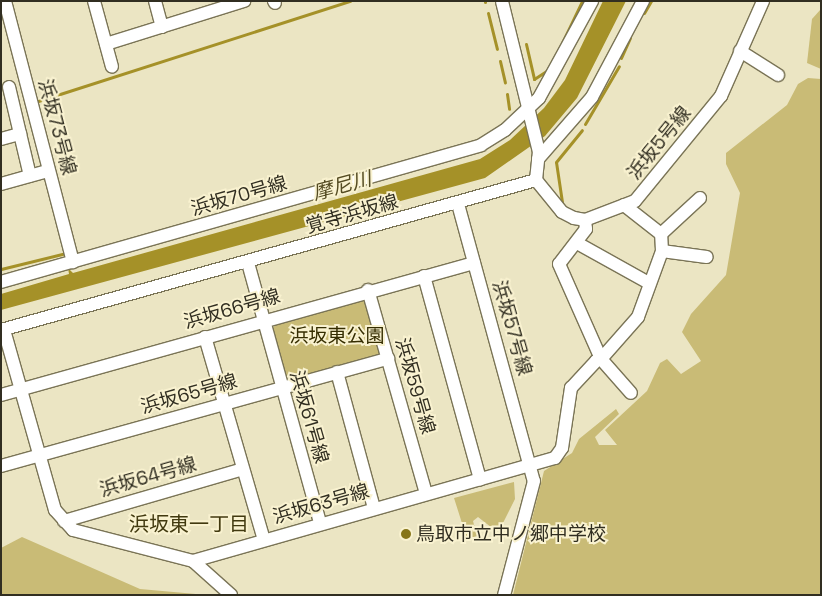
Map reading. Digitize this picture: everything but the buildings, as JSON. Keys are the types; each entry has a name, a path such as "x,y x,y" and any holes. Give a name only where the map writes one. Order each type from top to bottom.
{"street":[{"name":"浜坂73号線","path":"5,1 73,262"},
{"path":"94,1 112,68"},
{"path":"155,1 162,27"},
{"path":"106,44 162,27 217,5 244,1"},
{"path":"502,1 538,155 536,180 562,212 585,220 577,243 559,264 601,359 631,393"},
{"name":"浜坂70号線","path":"1,282 467,152 500,134 528,113 558,70 592,1"},
{"path":"538,155 592,97 642,1"},
{"name":"浜坂5号線","path":"585,220 635,201 653,183 721,96 763,1"},
{"path":"740,51 778,75"},
{"path":"10,87 30,176"},
{"path":"1,138 20,134"},
{"path":"1,184 44,172"},
{"name":"覚寺浜坂線","path":"2,330 458,204 536,180"},
{"path":"661,234 700,198"},
{"name":"浜坂57号線","path":"458,204 530,462 532,498 512,550 513,571 504,595"},
{"path":"601,359 638,317 662,251 661,234 624,205"},
{"path":"577,243 649,283"},
{"path":"662,251 707,257"},
{"name":"浜坂61号線","path":"248,262 280,388 320,523"},
{"name":"浜坂66号線","path":"1,395 368,290 474,263"},
{"path":"424,276 480,479"},
{"name":"浜坂59号線","path":"368,290 426,493"},
{"path":"2,330 55,510 73,530 193,561 231,595"},
{"path":"204,337 264,540"},
{"name":"浜坂65号線","path":"1,466 388,359"},
{"name":"浜坂63号線","path":"193,561 320,523 480,479 530,462 555,458 562,448 571,388 601,359"},
{"path":"336,372 374,508"},
{"name":"浜坂64号線","path":"64,520 243,470"}],"green space":[{"path":"821,9 821,69 807,63 812,19"},
{"path":"808,78 821,79 821,595 513,595 544,471 572,453 579,439 616,409 619,414 595,437 599,445 617,445 605,430 647,391 660,363 667,359 681,374 701,361 682,332 691,314 726,275 740,193 726,164 726,153 787,105 798,84"},
{"name":"浜坂東公園","path":"362,297 369,301 382,350 379,355 294,379 286,375 273,328 278,321"},
{"path":"514,482 515,499 500,529 496,531 478,517 473,521 477,536 467,539 454,498"},
{"path":"22,537 140,589 207,595 1,595 1,548"}],"shaded area":[{"path":"603,1 626,1 577,98 545,136 485,178 1,310 1,294 69,274 68,268 73,273 480,159 510,140 544,108 565,80"}],"waterway":[{"path":"35,102 350,1"},
{"path":"562,43 582,1"},
{"path":"644,13 651,1"},
{"path":"488,13 497,49"},
{"path":"621,58 630,38"},
{"path":"526,44 534,79 548,70"},
{"path":"500,61 505,82"},
{"path":"585,124 619,66"},
{"path":"507,94 509,109"},
{"path":"562,202 556,162 582,130"},
{"path":"1,269 66,253"}],"place":[{"name":"鳥取市立中ノ郷中学校","path":"406,534"}],"district":[{"name":"浜坂東一丁目","path":"189,524"}],"water label":[{"name":"摩尼川","path":"342,186"}]}
